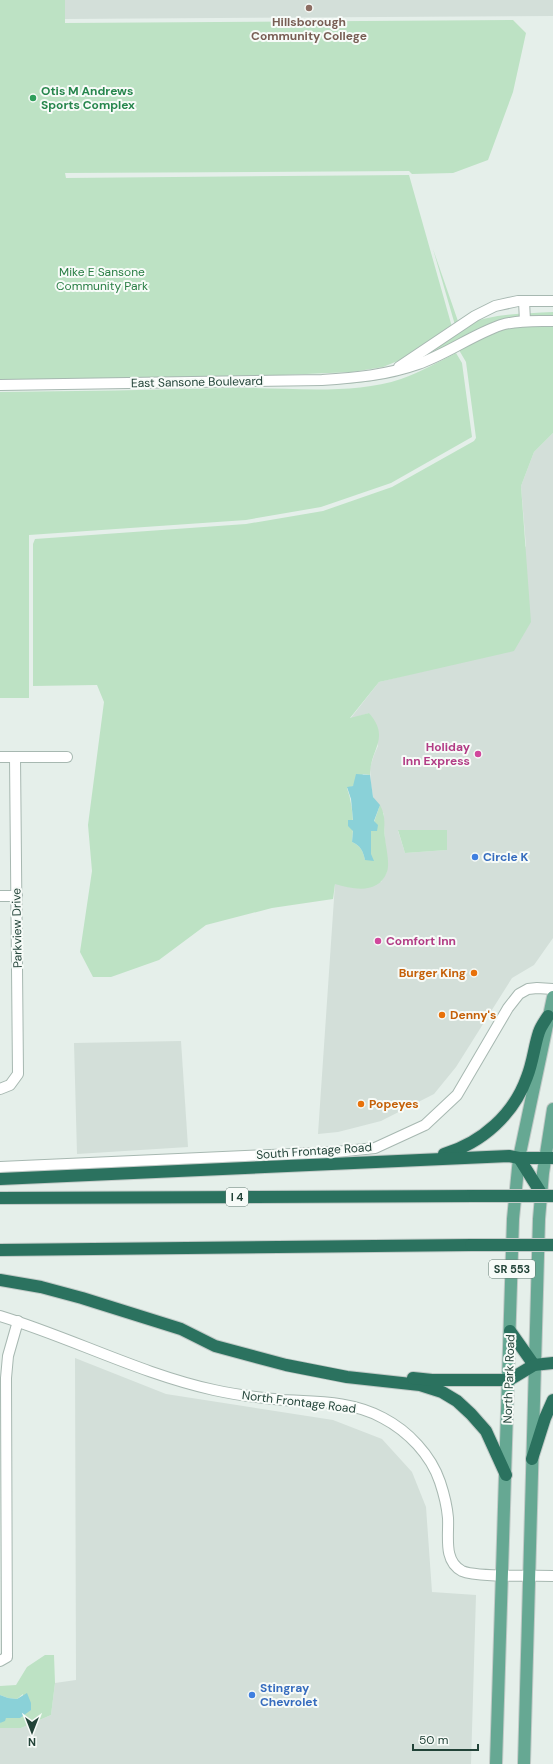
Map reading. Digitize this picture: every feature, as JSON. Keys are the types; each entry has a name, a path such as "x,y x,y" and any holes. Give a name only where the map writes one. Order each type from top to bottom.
{"highway":[{"path":"429,1158 454,1151 471,1144 496,1125 504,1116 515,1102 527,1078 540,1031 548,1016"},
{"path":"0,1179 429,1158 509,1156 519,1158 549,1158"},
{"path":"519,1158 547,1194"},
{"name":"I 4","path":"0,1198 475,1196 547,1194"},
{"path":"0,1250 553,1245"},
{"path":"0,1280 41,1287 82,1298 181,1329 215,1346 286,1365 347,1377 420,1385 442,1392 457,1401 486,1431 506,1475"},
{"path":"510,1331 534,1366"},
{"path":"191,1334 285,1360 355,1373 432,1380 509,1380 534,1366 553,1363"},
{"path":"532,1459 545,1418 553,1400"}],"main road":[{"name":"North Park Road","path":"496,1764 513,1219 519,1158 553,997"},
{"name":"North Park Road","path":"524,1764 534,1366 553,1109"}],"street":[{"name":"East Sansone Boulevard","path":"394,370 474,317 495,306 506,302 524,300 553,301"},
{"path":"524,300 526,321"},
{"path":"474,317 484,332"},
{"name":"East Sansone Boulevard","path":"0,385 322,380 368,377 431,359 484,332 502,325 526,321 553,321"},
{"name":"Parkview Drive","path":"0,1089 10,1085 18,1074 15,757"},
{"path":"0,758 67,757"},
{"path":"0,896 17,896"},
{"name":"South Frontage Road","path":"0,1166 336,1152 375,1148 425,1125 457,1095 508,1008 519,994 528,989 537,988 553,990"},
{"name":"North Frontage Road","path":"0,1316 18,1321 154,1372 214,1390 246,1396 352,1406 382,1417 394,1424 415,1442 432,1465 440,1480 447,1507 448,1550 451,1559 456,1566 471,1574 553,1576"},
{"path":"0,1662 7,1657 3,1444 8,1356 18,1321"}],"shaded area":[{"name":"Hillsborough Community College","path":"65,0 553,0 553,16 65,19"},
{"path":"553,433 553,938 534,965 512,978 456,1067 434,1094 381,1121 338,1132 318,1134 335,884 381,882 387,872 384,814 373,797 371,784 370,768 378,746 369,713 350,719 379,682 431,669 526,546 521,486 534,452","holes":["447,830 447,850 405,853 398,831"]},
{"path":"181,1041 188,1147 77,1154 74,1043"},
{"path":"75,1358 166,1394 333,1420 382,1439 412,1472 426,1507 432,1592 476,1595 471,1764 0,1764 0,1728 21,1728 51,1715 55,1683 76,1680"}],"green space":[{"name":"Mike E Sansone Community Park","path":"0,0 65,0 65,23 513,20 526,33 513,92 488,160 453,173 412,174 409,171 65,173 66,178 409,175 452,327 400,360 383,367 352,372 236,377 0,381"},
{"path":"433,249 460,327 472,322 495,317 553,312 553,433 534,452 521,486 531,622 514,651 379,682 350,718 369,713 378,730 378,744 373,758 370,775 363,774 353,786 347,788 351,801 353,828 352,842 358,845 361,849 365,860 371,854 371,831 377,831 374,822 380,805 382,810 388,864 387,872 378,884 371,887 357,888 335,884 333,899 272,908 206,925 159,960 111,977 93,977 80,952 92,871 88,825 104,702 97,685 33,686 33,544 35,539 246,524 323,511 392,487 474,441 476,438 466,362 459,350 429,364 399,375 363,382 326,385 252,383 352,376 402,364 455,325"},
{"path":"456,353 462,363 472,437 391,483 321,507 246,520 29,535 29,698 0,698 0,392 230,388 317,390 339,389 381,384 401,379"},
{"path":"398,830 447,830 447,850 405,853"},
{"path":"45,1655 54,1655 55,1683 51,1715 21,1728 0,1728 0,1723 6,1718 20,1718 23,1694 17,1699 8,1698 0,1695 0,1686 16,1685 27,1667"}],"water":[{"path":"356,774 370,775 373,797 380,805 374,821 378,825 377,831 371,831 371,854 374,861 365,860 361,849 358,845 352,842 353,831 348,826 348,820 353,820 351,799 347,787 353,786"},
{"path":"27,1693 31,1703 31,1710 20,1718 6,1718 5,1721 0,1723 0,1695 17,1699"}],"place":[{"name":"Hillsborough Community College","path":"309,8"},
{"name":"Otis M Andrews Sports Complex","path":"33,98"},
{"name":"Holiday Inn Express","path":"478,754"},
{"name":"Circle K","path":"475,857"},
{"name":"Comfort Inn","path":"378,941"},
{"name":"Burger King","path":"474,973"},
{"name":"Denny's","path":"442,1015"},
{"name":"Popeyes","path":"361,1104"},
{"name":"Stingray Chevrolet","path":"252,1695"}]}
